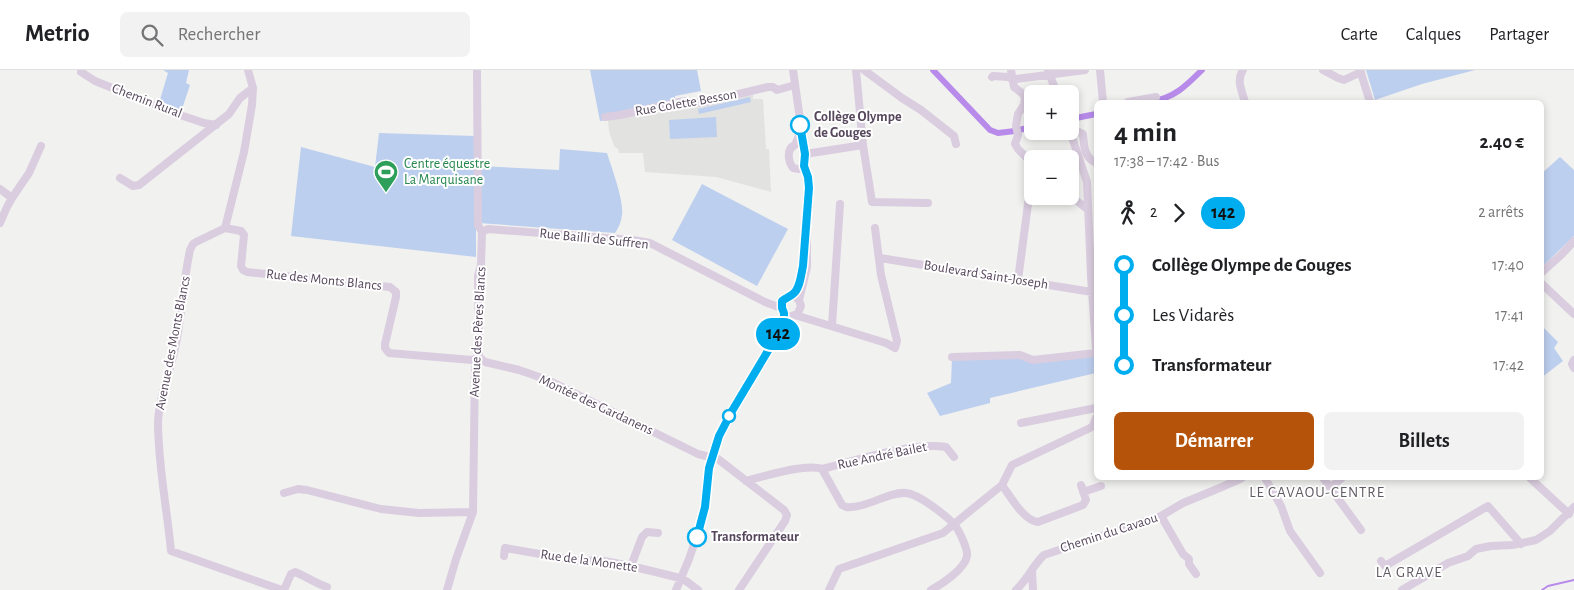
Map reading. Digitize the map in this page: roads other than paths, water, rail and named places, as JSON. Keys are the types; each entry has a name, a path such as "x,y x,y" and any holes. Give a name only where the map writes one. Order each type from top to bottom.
{"street":[{"path":"225,228 244,152 252,106 253,88 248,70"},
{"name":"Avenue des Pères Blancs","path":"447,590 473,512 475,368 479,357 478,276 482,232 478,225 477,70"},
{"path":"676,590 699,530 705,507 709,468 722,428 791,312 801,303 799,300 807,267 808,233 801,168 804,152 793,70"},
{"path":"856,70 863,145 872,202 928,203"},
{"path":"864,70 954,136 956,144"},
{"path":"992,77 1011,74 1085,70"},
{"path":"1100,70 1103,100"},
{"path":"1243,70 1239,81 1244,100"},
{"path":"1323,70 1344,80 1360,71 1369,100"},
{"name":"Chemin Rural","path":"81,72 95,81 177,114 216,125"},
{"path":"1049,73 1054,85"},
{"path":"1011,74 1014,86 1025,98 1024,105 1018,114 1016,126 1018,135 1015,144 1024,155"},
{"name":"Rue Colette Besson","path":"605,117 684,101 701,103 768,86 777,90 796,85"},
{"path":"120,178 133,186 139,185 229,114 240,98 253,88"},
{"path":"1139,100 1156,97"},
{"path":"801,131 796,145 790,148 789,158 792,166 801,168"},
{"path":"1079,132 1083,134 1086,154 1094,162"},
{"path":"1073,140 1087,182 1094,295"},
{"path":"796,145 801,146 804,152"},
{"path":"804,152 863,145"},
{"path":"0,223 12,198 29,173 41,146"},
{"path":"0,189 12,198"},
{"path":"1087,201 1094,200"},
{"path":"1079,202 1088,210"},
{"path":"832,326 840,204"},
{"path":"1018,280 1028,205"},
{"path":"807,222 804,233 801,278 797,289 791,296 782,301 791,312 886,343 895,348 897,341 881,276 875,228"},
{"name":"Rue des Monts Blancs","path":"225,228 241,231 244,235 241,266 247,272 390,286 394,288 396,297 384,348 389,352 472,360 479,357"},
{"name":"Avenue des Monts Blancs","path":"225,228 196,242 190,250 175,349 160,403 158,421 161,462 171,550 283,590"},
{"name":"Rue Bailli de Suffren","path":"482,232 488,228 650,243 765,302 791,312"},
{"path":"1544,270 1574,241"},
{"name":"Boulevard Saint-Joseph","path":"880,258 1018,280 1094,295"},
{"path":"1544,286 1574,314"},
{"path":"791,296 799,300"},
{"path":"952,357 1020,355 1032,360 1094,353"},
{"name":"Montée des Gardanens","path":"479,357 485,362 548,380 698,454 718,459 784,510 787,515 785,521 739,590"},
{"path":"1574,360 1572,364 1574,368"},
{"path":"1021,423 1094,408"},
{"path":"829,590 839,570 943,533 1002,485 1012,465 1090,428 1094,423"},
{"name":"Rue André Bailet","path":"746,481 807,468 816,467 822,469 883,454 936,445 946,447 954,457"},
{"path":"822,469 842,505 846,507 862,505 906,492 931,506 953,524 962,540 967,558 965,563 947,581 931,590"},
{"name":"Chemin du Cavaou","path":"1016,590 1032,571 1038,560 1044,555 1161,516 1184,503 1238,480"},
{"path":"1266,480 1281,506 1290,531 1320,573"},
{"path":"1325,480 1361,530"},
{"path":"1331,487 1340,480"},
{"path":"1532,480 1568,514"},
{"path":"1002,485 1032,522 1038,522 1083,505 1086,500 1082,489 1101,486"},
{"path":"284,493 298,489 306,490 381,509 419,513 473,512"},
{"path":"1381,561 1385,566 1488,506 1521,544"},
{"path":"1402,590 1448,563 1468,556 1476,550 1491,546 1521,544 1540,538 1574,507"},
{"path":"1161,516 1196,574"},
{"path":"630,566 642,537 647,532 658,533"},
{"name":"Rue de la Monette","path":"504,556 504,548 580,561 599,560 681,579 698,590"},
{"path":"1032,571 1034,590"},
{"path":"283,590 291,574 294,572 327,586"}],"waterway":[{"path":"933,70 990,130 998,133 1015,131"},
{"path":"1159,100 1179,90 1202,70"},
{"path":"1079,117 1094,114"},
{"path":"1019,130 1024,129"},
{"name":"LA GRAVE","path":"1542,590 1548,586 1574,580"}],"place":[{"name":"Collège Olympe de Gouges","path":"800,125"},
{"name":"Centre équestre La Marquisane","path":"386,193"},
{"name":"Transformateur","path":"697,537"}],"district":[{"name":"LE CAVAOU-CENTRE","path":"1317,492"},
{"name":"LA GRAVE","path":"1409,572"}]}
